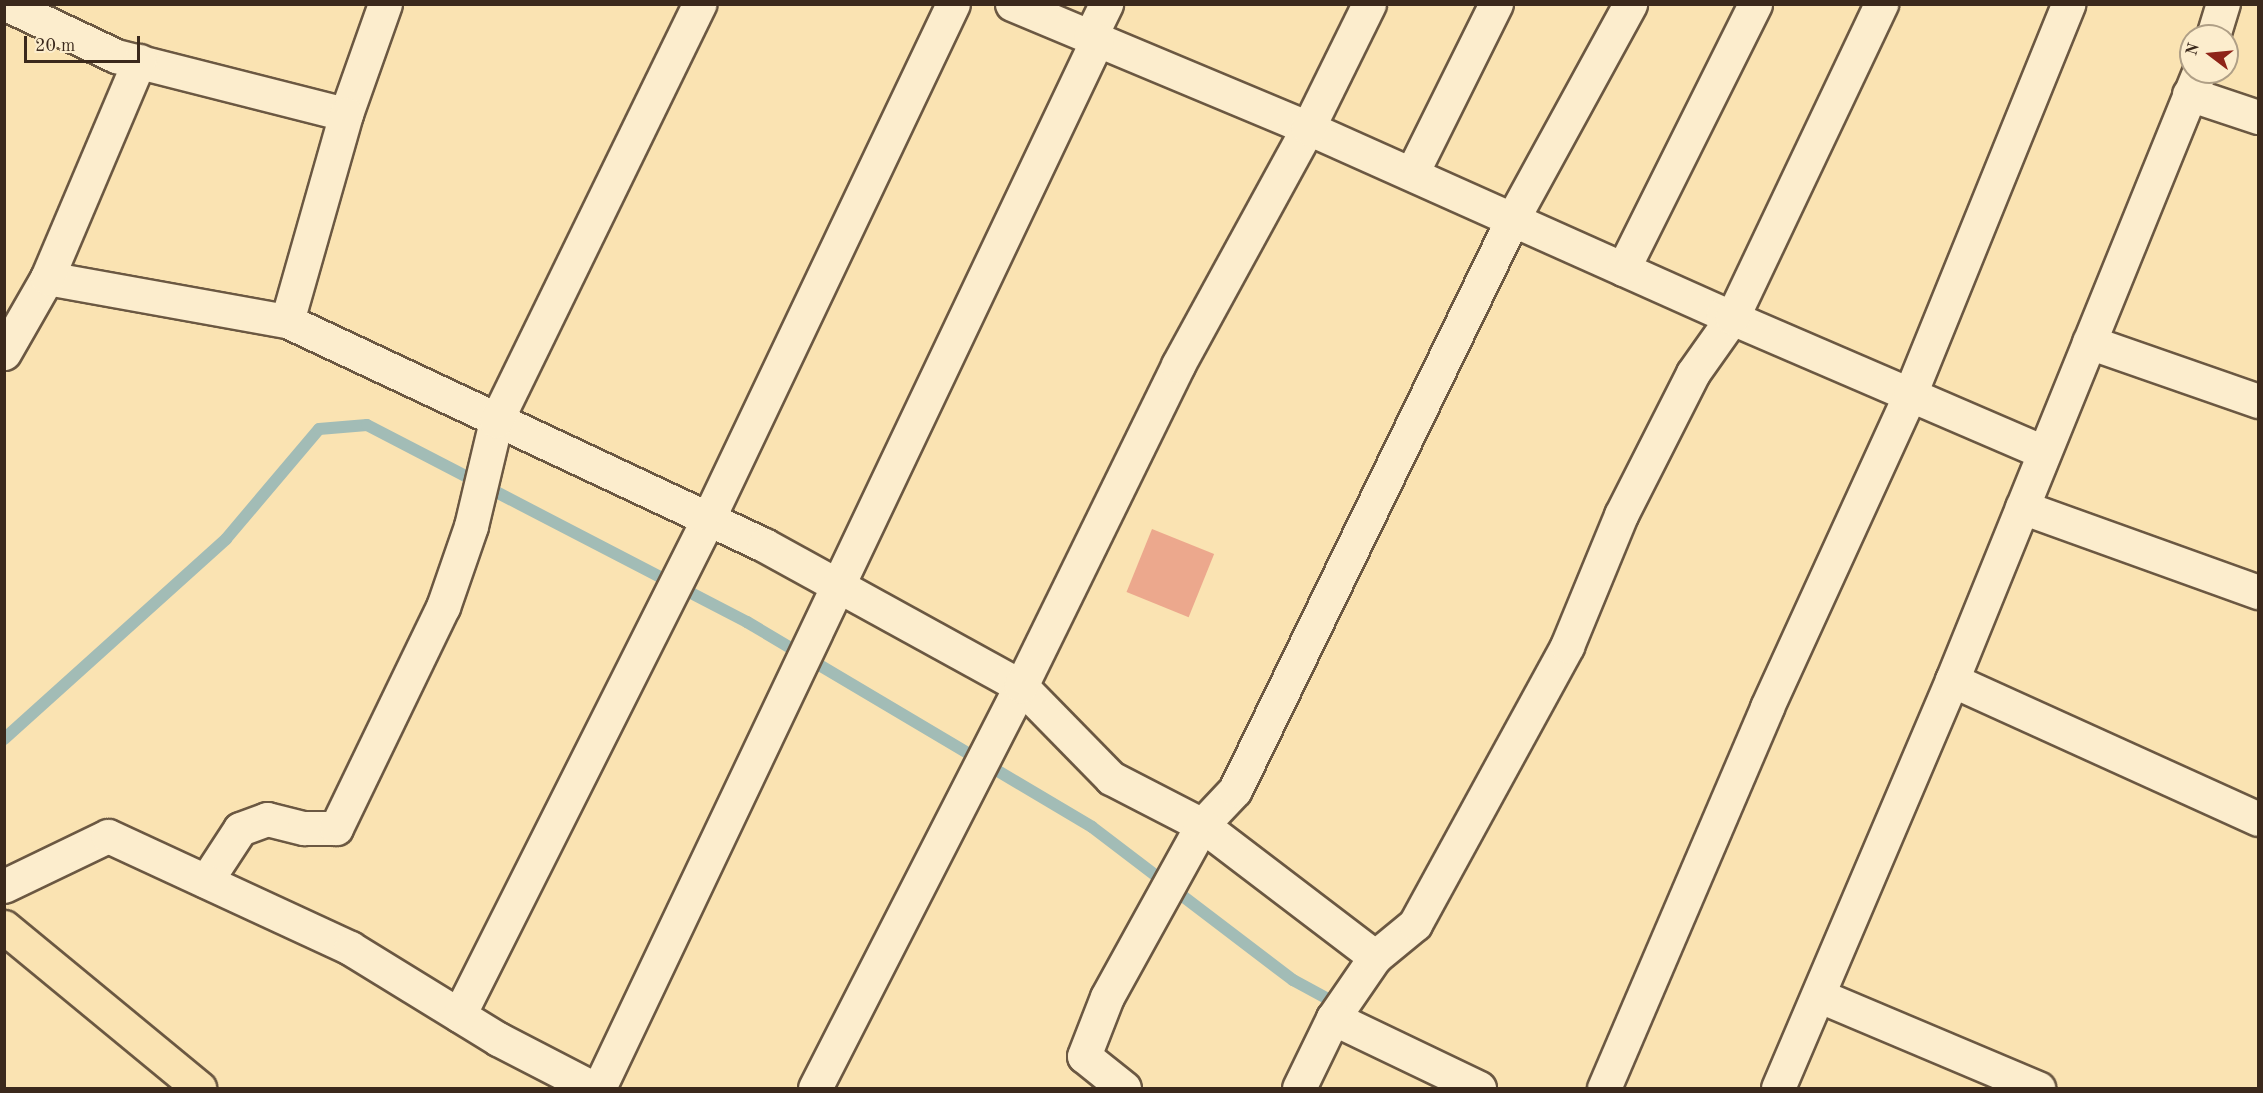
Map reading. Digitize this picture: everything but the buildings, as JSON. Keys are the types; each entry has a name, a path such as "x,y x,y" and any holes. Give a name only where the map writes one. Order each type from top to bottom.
{"main road":[{"path":"4,927 199,1089"}],"street":[{"path":"6,4 116,56 346,114"},
{"path":"287,321 346,114 385,4"},
{"path":"206,881 240,829 267,819 304,828 336,828 443,607 471,526 496,421 699,4"},
{"path":"459,1015 708,519 953,4"},
{"path":"1012,4 1412,173 1732,318 2044,452"},
{"path":"599,1089 840,587 1093,38 1106,4"},
{"path":"815,1089 1021,686 1178,365 1308,128 1369,4"},
{"path":"1412,173 1496,4"},
{"path":"1124,1089 1084,1056 1107,997 1202,825 1235,790 1513,218 1630,4"},
{"path":"1623,269 1755,4"},
{"path":"1299,1089 1333,1018 1375,957 1415,924 1567,646 1621,515 1693,373 1732,318 1881,4"},
{"path":"1604,1089 1767,707 1910,394 2068,4"},
{"path":"2217,24 2223,4"},
{"path":"4,353 47,278 139,61"},
{"path":"1778,1089 1820,996 1953,681 2194,84"},
{"path":"2196,84 2259,117"},
{"path":"47,278 287,321 708,519 840,587 1021,686 1111,778 1202,825 1375,957"},
{"path":"2089,342 2259,402"},
{"path":"2022,507 2259,592"},
{"path":"1953,681 2259,819"},
{"path":"4,886 108,836 350,948 459,1015 593,1089"},
{"path":"1820,996 2038,1089"},
{"path":"1333,1018 1479,1089"}],"waterway":[{"path":"4,739 226,539 319,429 367,425 747,622 1092,827 1293,980 1341,1006"}]}
